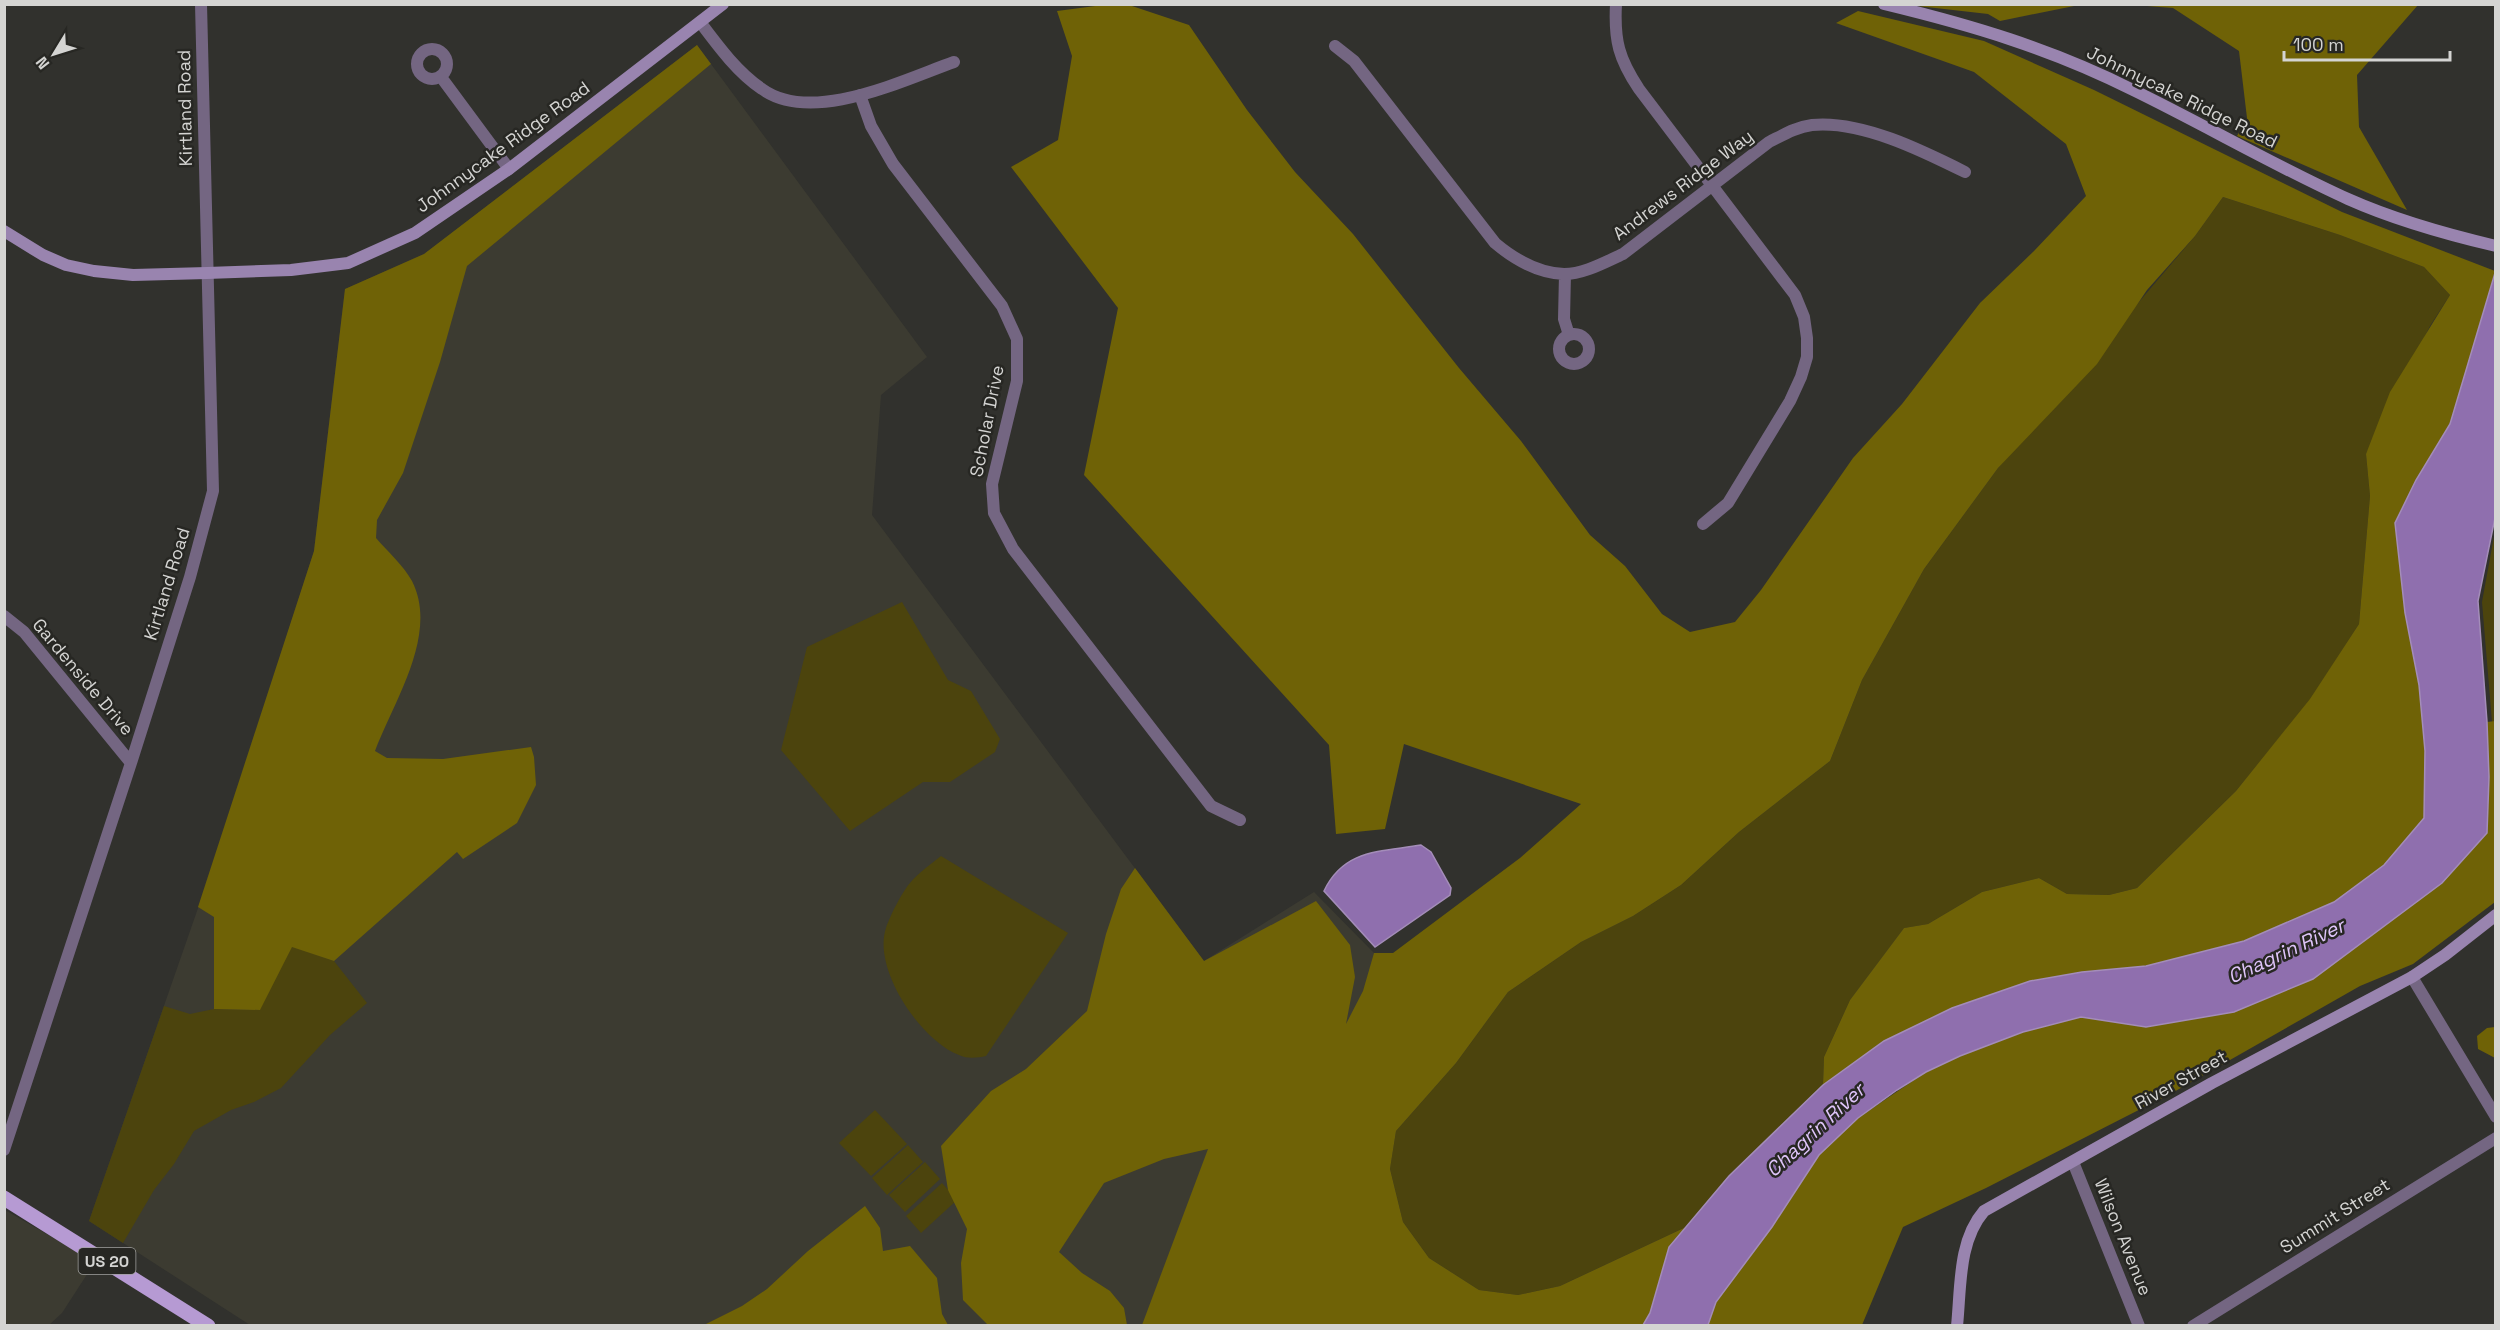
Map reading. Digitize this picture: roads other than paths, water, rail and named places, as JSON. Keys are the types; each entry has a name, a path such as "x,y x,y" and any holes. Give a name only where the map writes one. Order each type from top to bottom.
{"main road":[{"name":"Johnnycake Ridge Road","path":"4,231 43,255 66,265 94,272 133,275 207,273 291,270 348,263 415,233 509,169 723,4"},
{"name":"Johnnycake Ridge Road","path":"1884,4 1982,28 2040,49 2132,89 2349,199 2406,222 2496,246"},
{"name":"River Street","path":"1957,1326 1965,1249 1973,1225 1984,1211 2212,1083 2412,977 2496,915"},
{"name":"US 20","path":"4,1198 208,1326"}],"street":[{"name":"Kirtland Road","path":"4,1150 190,577 213,491 201,4"},
{"path":"1616,4 1615,27 1622,63 1795,296 1804,317 1808,338 1807,357 1790,401 1728,503 1703,524"},
{"path":"700,22 738,70 764,91 794,103 824,102 860,95 954,62"},
{"name":"Andrews Ridge Way","path":"1335,46 1354,61 1495,243 1517,260 1565,274 1595,267 1623,254 1769,142 1789,131 1812,125 1838,126 1885,138 1940,159 1965,172"},
{"path":"441,77 509,169"},
{"name":"Scholar Drive","path":"860,95 871,126 892,164 1002,306 1017,339 1017,381 992,484 994,513 1013,549 1211,806 1240,820"},
{"path":"1565,274 1564,319 1569,335"},
{"name":"Gardenside Drive","path":"4,616 24,632 131,763"},
{"path":"2412,977 2496,1117"},
{"name":"Summit Street","path":"2193,1326 2496,1138"},
{"name":"Wilson Avenue","path":"2073,1162 2139,1326"}],"water":[{"name":"Chagrin River","path":"2495,273 2495,518 2478,601 2487,722 2489,777 2487,833 2442,883 2313,979 2234,1012 2146,1027 2081,1017 2023,1032 1960,1056 1926,1072 1858,1118 1819,1155 1772,1227 1716,1302 1708,1325 1643,1325 1650,1313 1669,1247 1729,1176 1823,1085 1884,1041 1952,1008 2030,981 2082,972 2146,966 2244,941 2334,902 2384,865 2424,818 2425,751 2419,685 2405,613 2395,523 2416,480 2450,424"},
{"path":"1421,845 1431,852 1451,888 1450,895 1375,947 1324,891 1332,877 1353,860 1378,852"}]}
